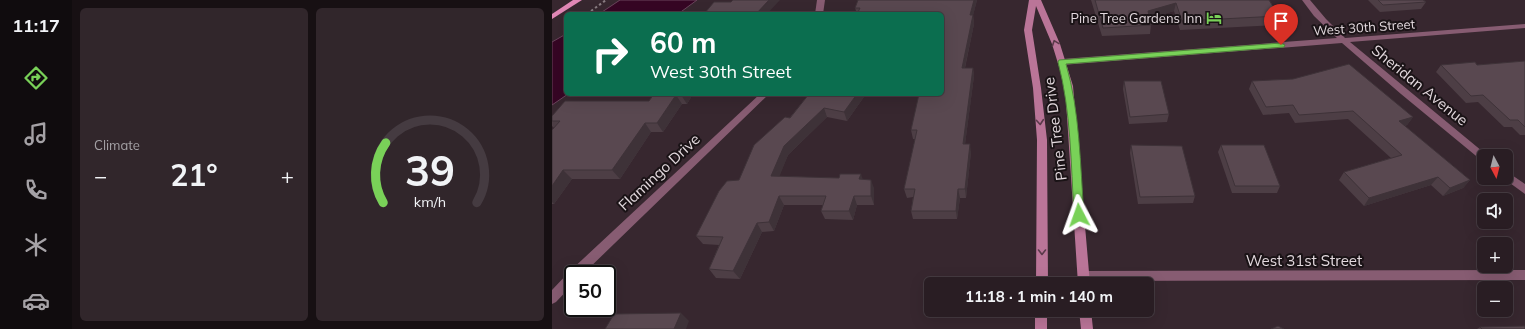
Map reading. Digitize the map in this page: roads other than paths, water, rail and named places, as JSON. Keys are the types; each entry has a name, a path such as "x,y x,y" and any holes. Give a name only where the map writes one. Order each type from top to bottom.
{"main road":[{"path":"552,17 578,0"},
{"name":"Pine Tree Drive","path":"1033,0 1028,30 1037,88 1042,140 1042,277"},
{"name":"Pine Tree Drive","path":"1037,0 1062,62 1068,86 1071,106 1084,277"},
{"path":"1041,329 1042,317"},
{"path":"1086,317 1087,329"}],"street":[{"path":"819,12 821,0"},
{"name":"Sheridan Avenue","path":"1306,0 1311,8 1343,40 1477,151"},
{"name":"West 30th Street","path":"1062,62 1525,26"},
{"name":"Flamingo Drive","path":"584,265 763,96"},
{"path":"1513,181 1525,190"},
{"name":"West 31st Street","path":"1154,279 1525,275"},
{"path":"552,298 564,285"}],"place":[{"name":"Pine Tree Gardens Inn","path":"1214,18"}]}
